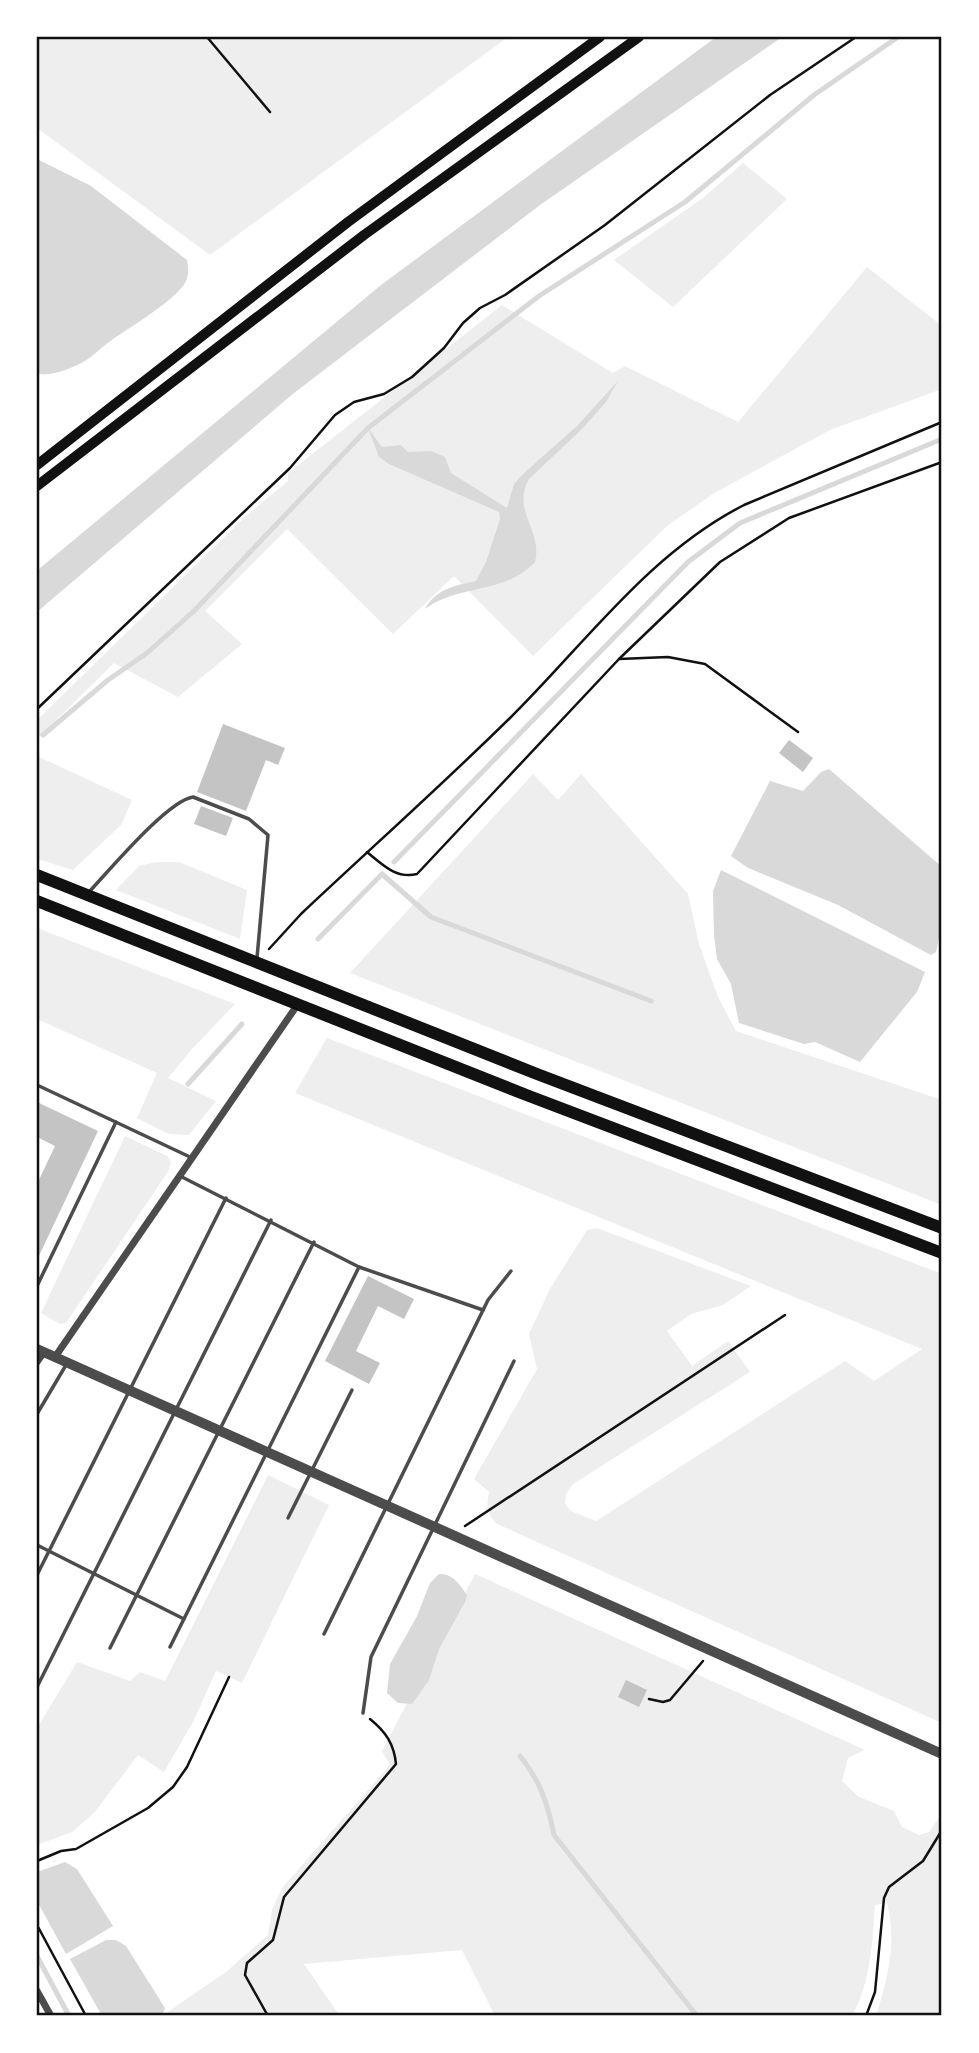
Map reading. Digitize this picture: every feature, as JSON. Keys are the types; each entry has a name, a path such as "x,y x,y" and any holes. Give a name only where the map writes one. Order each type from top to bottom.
{"highway":[{"path":"37,875 537,1074 942,1228"},
{"path":"37,901 529,1096 942,1252"}],"main road":[{"path":"37,465 348,222 600,37"},
{"path":"37,486 363,234 639,37"}],"street":[{"path":"55,1357 298,1004"},
{"path":"37,1362 40,1350 942,1754"},
{"path":"37,1994 51,2016"}],"lane":[{"path":"86,894 167,811 184,799 193,797 249,819 268,835 257,961"},
{"path":"37,1085 191,1157"},
{"path":"37,1286 116,1122"},
{"path":"178,1175 359,1267 483,1311"},
{"path":"37,1575 226,1198"},
{"path":"37,1687 271,1220"},
{"path":"110,1648 314,1242"},
{"path":"170,1647 359,1267"},
{"path":"324,1634 483,1311 511,1271"},
{"path":"363,1713 371,1657 514,1361"},
{"path":"37,1414 68,1363"},
{"path":"288,1518 352,1390"},
{"path":"37,1545 184,1619"}],"path":[{"path":"207,37 270,112"},
{"path":"37,709 289,468 335,415 354,402 373,399 412,377 444,348 453,334 480,308 505,295 605,225 770,95 856,37"},
{"path":"257,961 301,914 510,718 666,555 716,519 744,505 942,422"},
{"path":"367,852 397,875 417,874 619,659 719,562 789,518 942,462"},
{"path":"619,659 668,657 705,664 798,732"},
{"path":"451,1535 785,1315"},
{"path":"649,1699 663,1702 670,1699 711,1650"},
{"path":"37,1861 61,1851 76,1849 148,1808 173,1787 187,1767 229,1677"},
{"path":"268,2016 245,1975 247,1963 273,1940 284,1897 396,1764 395,1750 386,1732 363,1713"},
{"path":"866,2016 876,1992 884,1898 889,1887 923,1861 942,1830"},
{"path":"37,1925 86,2016"}],"shaded area":[{"path":"37,37 508,37 210,255 37,128"},
{"path":"716,37 782,37 540,205 294,393 37,612 37,572 40,568 381,285"},
{"path":"37,159 91,186 187,260 188,267 185,283 159,308 87,360 48,374 37,373"},
{"path":"743,163 787,199 673,307 614,260 703,198"},
{"path":"867,267 942,326 942,389 830,430 716,492 668,525 533,656 454,576 393,634 287,529 205,611 242,644 178,697 114,663 37,739 37,720 246,516 288,481 288,473 502,305 613,373 625,366 738,422"},
{"path":"618,381 606,402 583,428 529,479 523,501 535,540 535,562 510,579 452,596 425,609 441,592 476,581 486,562 500,519 499,512 389,464 379,457 368,428 382,447 401,445 408,452 431,451 445,457 451,473 507,508 514,484 578,425"},
{"path":"37,756 132,800 121,825 73,870 37,859"},
{"path":"829,769 942,867 942,925 936,952 931,955 838,905 748,868 731,856 770,781 803,791 821,772"},
{"path":"533,774 558,800 581,774 688,894 699,944 718,997 736,1031 942,1100 942,1205 350,973"},
{"path":"156,862 179,862 247,890 240,939 116,890 139,866"},
{"path":"721,870 925,972 917,992 860,1062 815,1042 804,1044 739,1023 731,984 717,959 714,935 713,891"},
{"path":"37,928 235,1004 168,1078 216,1101 189,1135 169,1134 137,1118 157,1073 37,1019"},
{"path":"327,1038 942,1274 942,1723 497,1524 488,1510 489,1492 474,1479 537,1369 529,1334 550,1289 587,1230 597,1228 751,1286 723,1305 691,1314 667,1331 692,1366 728,1341 750,1372 573,1484 566,1494 565,1504 571,1511 596,1521 845,1361 874,1381 922,1349 295,1093"},
{"path":"125,1136 167,1156 171,1162 169,1170 66,1323 60,1324 41,1313"},
{"path":"268,1475 329,1505 242,1683 216,1671 193,1722 164,1772 138,1755 94,1813 72,1832 37,1845 37,1728 77,1662 130,1681 140,1672 165,1681"},
{"path":"439,1574 448,1575 459,1584 467,1595 465,1602 439,1649 429,1680 412,1704 398,1703 387,1693 390,1664 417,1616 430,1583"},
{"path":"475,1574 865,1750 848,1758 842,1781 859,1797 894,1811 902,1827 919,1835 929,1832 942,1813 942,2016 876,2016 890,1960 891,1932 887,1903 875,1905 867,1976 852,2016 495,2016 462,1950 304,1964 340,2016 162,2016 226,1972 268,1935 272,1910 282,1888 390,1765 382,1751"},
{"path":"65,1862 77,1869 113,1926 66,1954 37,1901 37,1872"},
{"path":"106,1940 116,1940 126,1946 165,2008 162,2016 102,2016 70,1959"}],"building":[{"path":"223,724 285,748 278,765 266,760 246,811 197,792"},
{"path":"789,740 813,758 803,772 779,753"},
{"path":"201,806 233,818 226,836 194,824"},
{"path":"37,1102 98,1131 37,1260 37,1184 55,1146 37,1137"},
{"path":"368,1276 414,1299 404,1319 378,1306 356,1351 380,1363 369,1384 325,1361"},
{"path":"626,1680 647,1690 639,1707 618,1697"}],"waterway":[{"path":"43,735 108,680 147,653 194,611 368,428 539,296 685,202 814,95 898,37"},
{"path":"394,862 688,562 740,523 942,439"},
{"path":"318,939 382,874 431,917 651,1001"},
{"path":"188,1084 242,1024"},
{"path":"520,1756 542,1793 554,1835 697,2016"},
{"path":"37,1956 69,2016"}]}
